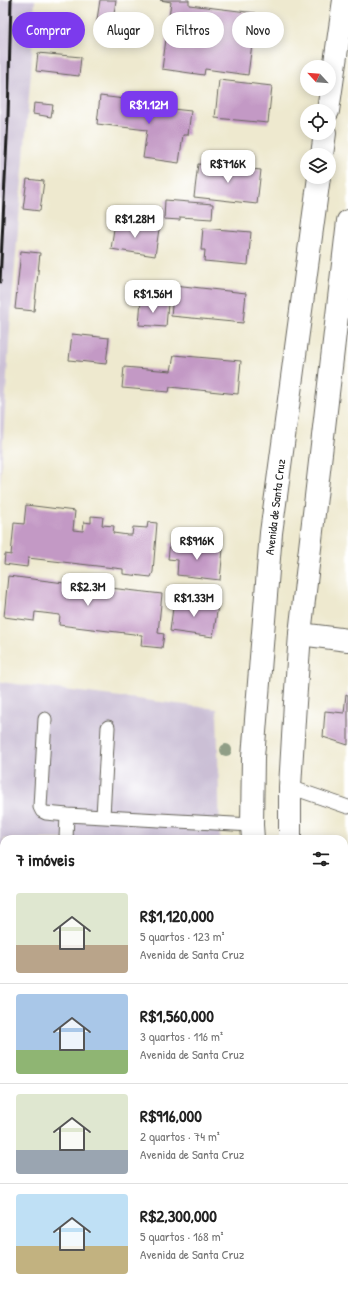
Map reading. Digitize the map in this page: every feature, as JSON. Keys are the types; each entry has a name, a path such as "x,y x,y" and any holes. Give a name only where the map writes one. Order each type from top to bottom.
{"main road":[{"path":"329,104 344,0"},
{"name":"Avenida de Santa Cruz","path":"253,832 253,757 271,533 318,184"},
{"path":"290,835 290,787 294,703 300,634 348,221"},
{"path":"300,634 348,640"}],"lane":[{"path":"46,719 40,807 42,811 46,813 103,816 253,832"},
{"path":"103,816 108,727"},
{"path":"290,787 348,807"},
{"path":"66,835 67,815"}],"shaded area":[{"path":"0,0 35,0 34,12 12,12 12,48 32,48 10,327 0,489"},
{"path":"0,682 217,709 220,835 0,835"}],"building":[{"path":"100,0 116,0 114,12 98,12"},
{"path":"160,0 189,0 189,5 248,12 232,12 232,48 251,48 248,75 205,69 204,75 162,69 165,48 224,48 224,12 170,12 171,2"},
{"path":"38,53 81,57 79,76 36,71"},
{"path":"219,80 272,86 268,123 215,118"},
{"path":"100,96 141,101 141,98 154,100 154,107 191,111 188,135 183,135 179,163 143,158 147,130 97,124"},
{"path":"34,103 53,105 51,117 33,114"},
{"path":"198,164 261,170 257,204 194,197"},
{"path":"27,179 44,181 40,211 23,209"},
{"path":"165,200 213,204 212,219 180,217 180,220 164,219"},
{"path":"115,222 159,229 155,256 111,249"},
{"path":"203,228 251,232 248,265 204,261 205,250 201,250"},
{"path":"21,251 40,253 34,311 15,309"},
{"path":"174,285 246,293 243,323 171,316"},
{"path":"141,300 168,303 166,327 139,325"},
{"path":"72,334 109,338 106,364 69,360"},
{"path":"174,355 241,361 238,394 170,387 169,392 122,388 124,367 171,371"},
{"path":"26,505 75,511 73,530 83,531 84,522 91,523 91,516 103,517 102,525 114,526 113,533 128,535 132,535 133,527 147,528 148,522 157,523 153,572 151,577 123,574 123,569 28,558 27,567 4,564 5,554 11,555 14,523 24,524"},
{"path":"170,543 223,549 220,580 177,575 178,560 168,559"},
{"path":"8,576 89,586 90,578 111,580 110,588 162,594 158,633 164,634 162,648 141,646 142,635 59,625 60,615 35,612 34,621 4,617"},
{"path":"174,600 218,606 213,637 170,631"},
{"path":"346,694 348,695 348,745 323,737 325,711 344,713"}],"railway":[{"path":"0,282 8,117 11,0"}]}
